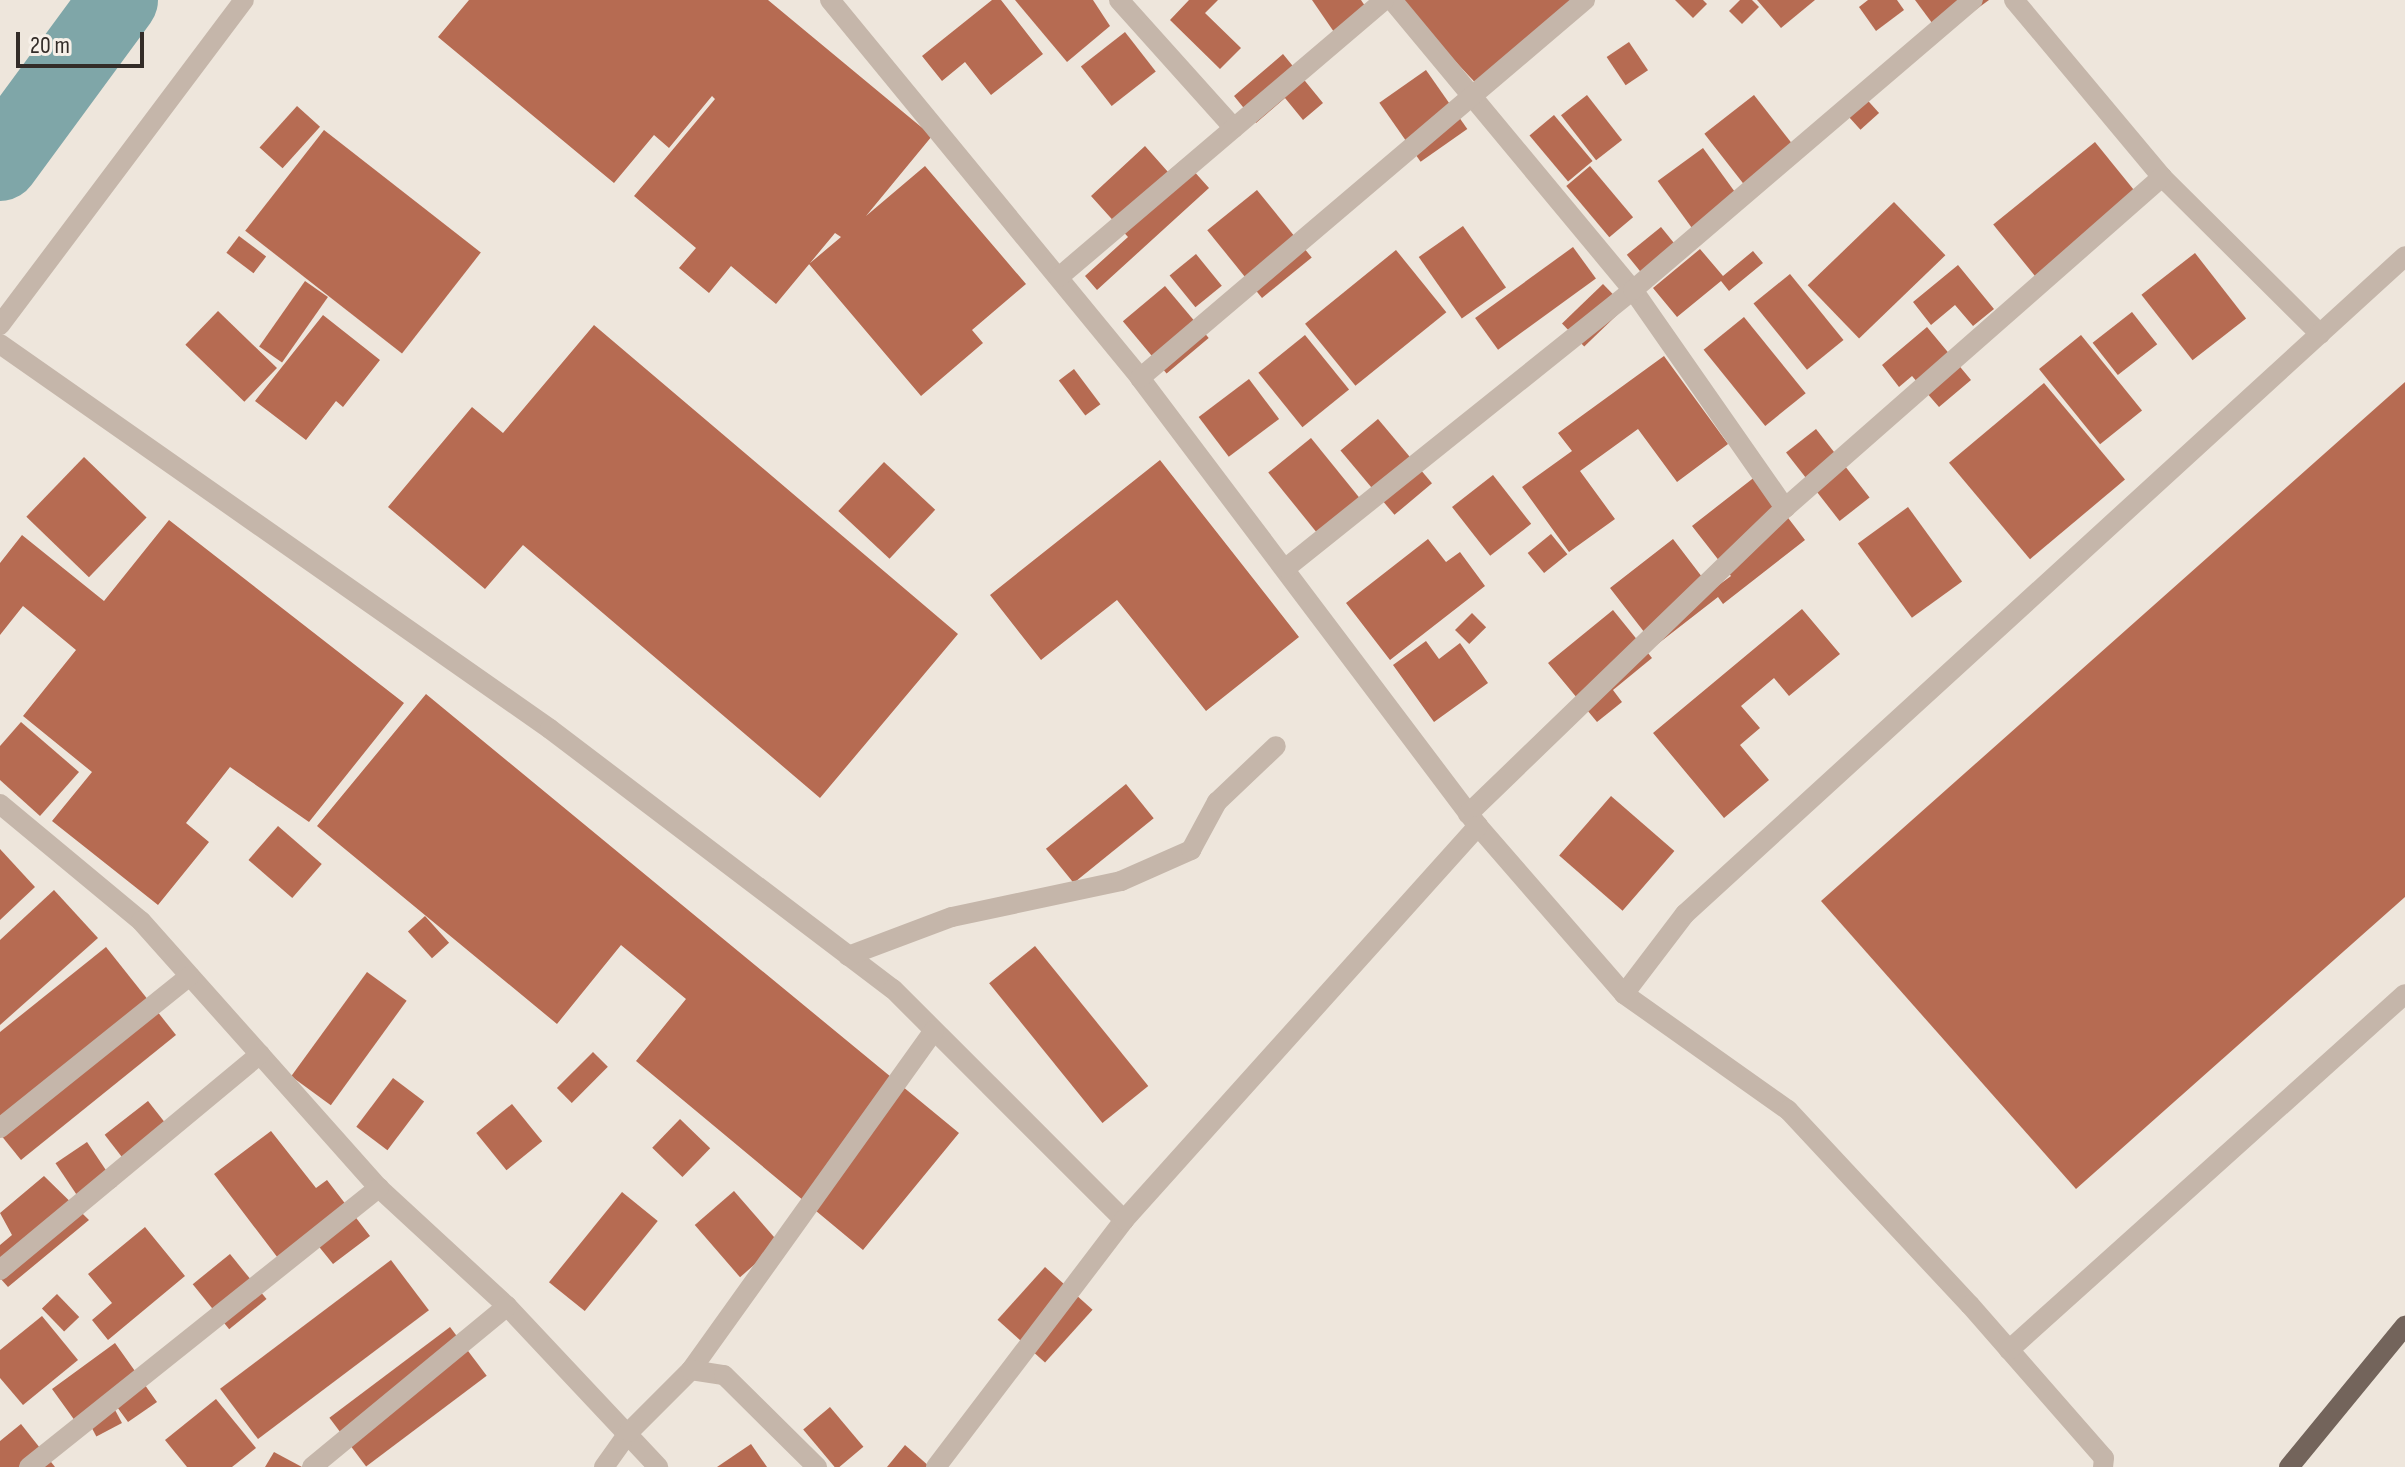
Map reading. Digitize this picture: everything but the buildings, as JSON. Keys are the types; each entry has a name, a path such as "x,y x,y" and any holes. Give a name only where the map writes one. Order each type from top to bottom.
{"main road":[{"path":"2289,1467 2405,1326"}],"street":[{"path":"0,325 244,0"},
{"path":"830,0 1140,378 1473,820 1624,994 1788,1110 2009,1350 2104,1458 2103,1467"},
{"path":"1119,0 1234,128"},
{"path":"1059,277 1384,0"},
{"path":"1392,0 1633,290 1785,508"},
{"path":"1140,378 1585,0"},
{"path":"1286,568 1633,290 1973,0"},
{"path":"2014,0 2162,177 2320,334"},
{"path":"936,1467 1124,1220 1473,820 1785,508 2162,177"},
{"path":"1624,994 1685,914 2405,256"},
{"path":"0,344 550,729 893,989 1124,1220"},
{"path":"848,956 952,917 1121,881 1191,850 1217,802 1276,746"},
{"path":"0,804 141,921 379,1188 507,1306 629,1432 658,1467"},
{"path":"0,1128 190,976"},
{"path":"2009,1350 2405,994"},
{"path":"604,1467 629,1432 691,1370 934,1031"},
{"path":"0,1270 260,1054"},
{"path":"29,1467 379,1188"},
{"path":"312,1467 507,1306"},
{"path":"691,1370 724,1375 817,1467"}],"waterway":[{"path":"0,162 119,0"}]}
